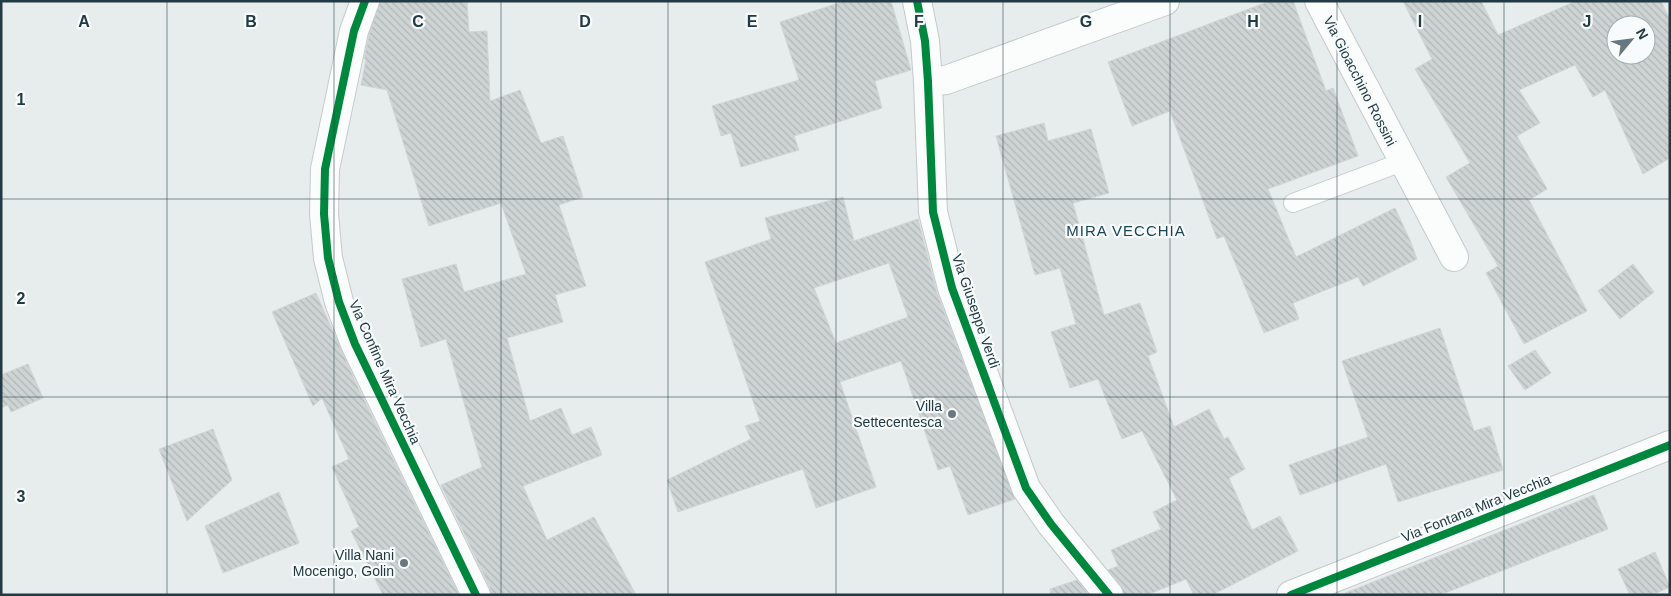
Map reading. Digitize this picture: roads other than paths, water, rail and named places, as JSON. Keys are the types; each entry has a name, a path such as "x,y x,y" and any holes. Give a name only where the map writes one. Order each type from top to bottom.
{"street":[{"name":"Via Confine Mira Vecchia","path":"364,1 354,31 325,169 324,214 328,258 339,302 355,344 476,595"},
{"name":"Via Giuseppe Verdi","path":"917,1 925,41 933,212 952,288 1026,488 1051,524 1109,595"},
{"path":"928,82 946,80 1164,1"},
{"name":"Via Gioacchino Rossini","path":"1319,1 1402,162 1454,257"},
{"name":"Via Fontana Mira Vecchia","path":"1291,595 1670,446"}],"lane":[{"name":"Via Gioacchino Rossini","path":"1293,203 1402,162"}],"place":[{"name":"Villa Settecentesca","path":"952,414"},
{"name":"Villa Nani Mocenigo, Golin","path":"404,563"}],"district":[{"name":"MIRA VECCHIA","path":"1126,230"}]}
